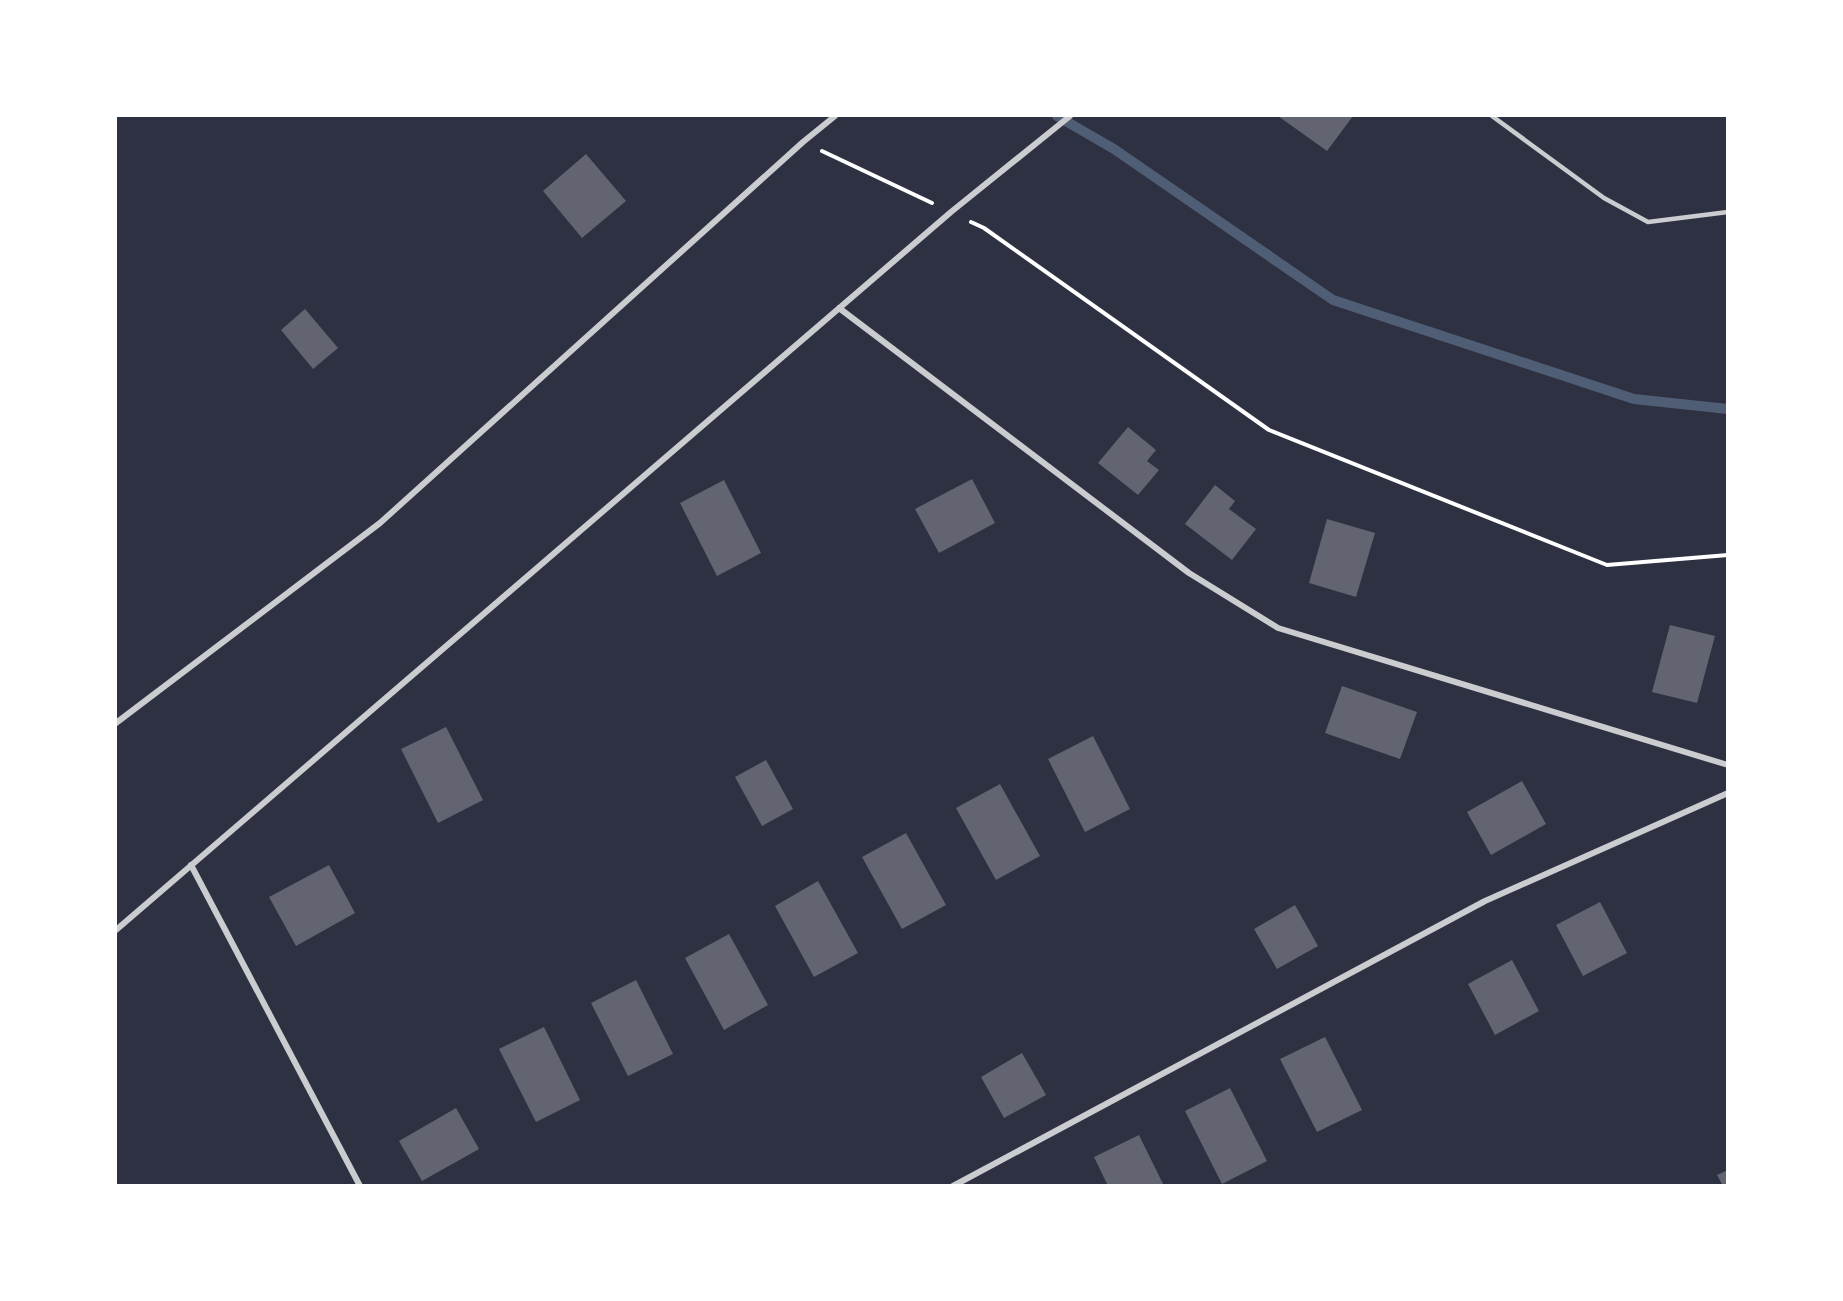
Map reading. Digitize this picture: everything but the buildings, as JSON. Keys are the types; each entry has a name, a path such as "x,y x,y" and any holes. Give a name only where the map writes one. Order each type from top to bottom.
{"street":[{"path":"116,723 380,523 803,142 835,116"},
{"path":"116,930 951,212 1070,116"},
{"path":"839,308 1189,573 1278,628 1728,765"},
{"path":"953,1185 1485,901 1728,792"},
{"path":"191,865 360,1185"}],"lane":[{"path":"1492,116 1604,198 1648,222 1728,212"}],"path":[{"path":"803,142 984,228 1269,430 1607,565 1728,555"}],"waterway":[{"path":"1057,116 1114,149 1333,300 1634,399 1728,409"}]}
